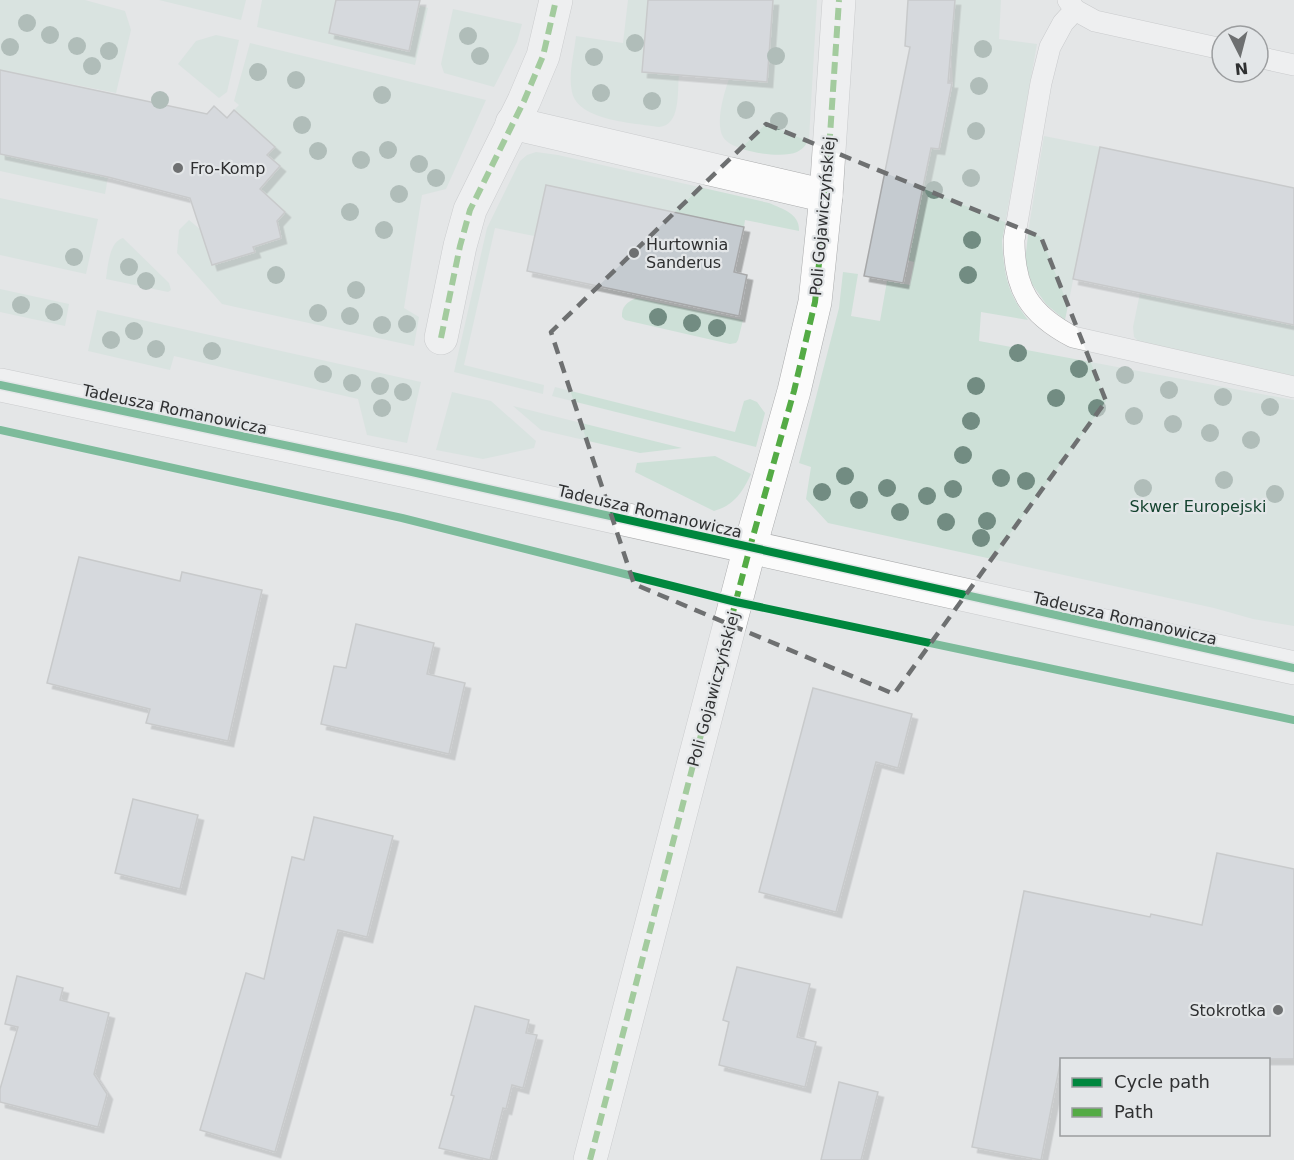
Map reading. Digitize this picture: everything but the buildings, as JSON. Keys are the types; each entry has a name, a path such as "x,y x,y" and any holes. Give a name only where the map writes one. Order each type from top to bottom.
{"street":[{"path":"441,338 470,210 543,56 556,0"},
{"name":"Poli Gojawiczyńskiej","path":"590,1160 750,547 794,391 815,302 839,0"},
{"path":"512,123 825,196"},
{"name":"Tadeusza Romanowicza","path":"0,386 412,472 1294,668"}],"lane":[{"path":"1210,46 1095,21 1072,5 1050,47 1041,83 1014,240 1014,264 1021,290 1042,316 1055,327 1073,337 1294,387"},
{"path":"1270,60 1294,65"}],"highlighted area":[{"path":"766,124 1041,237 1106,401 894,694 634,584 551,332"}],"green space":[{"path":"0,0 85,0 125,11 131,30 116,93 0,70"},
{"path":"159,0 246,0 241,20"},
{"path":"262,0 336,0 329,33 409,51 409,3 428,8 415,65 257,27"},
{"path":"628,0 648,0 642,72 679,75 677,107 671,120 659,127 623,122 596,115 576,102 572,92 571,72 576,36 623,43"},
{"path":"773,0 817,0 809,139 801,150 780,155 758,153 736,147 723,137 720,124 721,108 729,79 767,82"},
{"name":"Skwer Europejski","path":"955,0 1001,0 999,39 1037,44 1002,241 1008,283 1015,301 1028,320 981,312 979,341 1294,400 1294,626 1253,619 1214,608 828,523 806,499 811,467 799,463 839,308 843,272 858,274 851,316 880,321 887,281 910,285 914,262 907,260 930,148 940,149 953,83 951,50"},
{"path":"453,9 522,24 517,42 494,87 444,73 441,64"},
{"path":"216,35 239,40 227,92 219,98 178,64 196,41"},
{"path":"250,43 486,100 446,189 422,195 404,308 419,317 414,346 222,304 177,253 179,230 189,220 201,230 213,265 254,252 253,247 281,238 277,221 259,189 280,167 267,155 275,147 234,110 239,105 234,101"},
{"path":"1044,136 1100,147 1065,320 1046,304 1032,284 1025,262"},
{"path":"536,152 769,203 794,216 799,225 799,231 745,220 744,227 546,185 534,236 495,228 464,365 544,385 543,394 454,372 487,228 520,161"},
{"path":"0,154 108,177 105,194 0,171"},
{"path":"0,198 98,219 86,274 0,255"},
{"path":"123,238 169,283 171,290 168,292 106,279 112,249 118,240"},
{"path":"0,289 69,304 65,326 0,312"},
{"path":"1140,293 1294,325 1294,376 1141,344 1134,337 1133,327"},
{"path":"636,298 743,320 738,340 730,344 625,320 622,317 624,307"},
{"path":"97,310 421,382 407,443 367,435 358,399 174,356 170,370 88,351"},
{"path":"555,387 735,432 744,401 750,399 757,402 765,413 756,447 552,396"},
{"path":"452,392 491,401 536,441 534,448 483,459 436,450"},
{"path":"513,406 682,448 640,453 541,430"},
{"path":"715,456 751,474 737,497 714,511 635,472 637,463"}],"marked path":[{"path":"441,338 470,210 524,101 543,56 556,0"},
{"path":"590,1160 750,547 794,391 815,302 826,196 839,0"}],"cycle path":[{"path":"0,385 412,472 1294,668"},
{"path":"0,430 402,518 736,602 1294,720"}],"place":[{"name":"Fro-Komp","path":"178,168"},
{"name":"Hurtownia Sanderus","path":"634,253"},
{"name":"Stokrotka","path":"1278,1010"}]}
